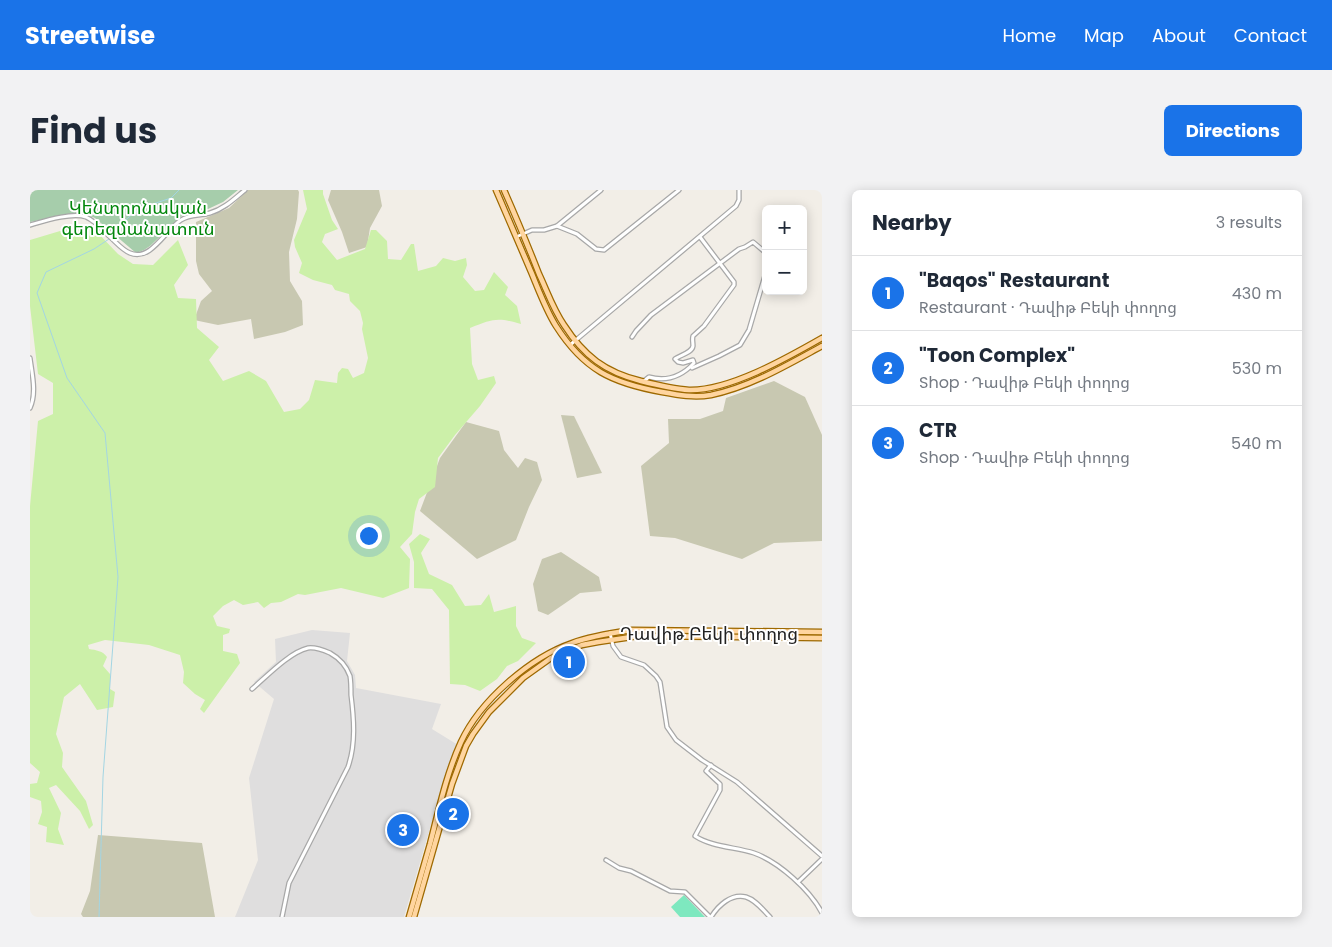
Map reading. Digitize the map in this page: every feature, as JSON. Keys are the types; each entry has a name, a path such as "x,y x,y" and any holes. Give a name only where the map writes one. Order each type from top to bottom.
{"main road":[{"path":"496,190 549,313 558,328 570,345 593,368 615,380 646,389 695,397 718,393 753,381 786,366 822,346"},
{"path":"504,190 557,314 582,349 598,363 618,374 670,388 690,390 718,386 766,368 822,338"},
{"name":"Դավիթ Բեկի փողոց","path":"409,917 440,802 453,761 464,737 478,716 501,690 530,666 571,643 610,633 632,630 822,638"},
{"name":"Դավիթ Բեկի փողոց","path":"414,917 461,757 473,734 489,712 514,686 551,658 575,648 632,637 822,632"},
{"path":"440,802 443,799 447,804"},
{"path":"431,838 435,841 437,839"}],"street":[{"path":"30,225 77,215 85,217 95,222 130,253 140,254 152,250 180,220 202,213 208,214 217,210 231,202 245,190"},
{"path":"516,237 532,230 544,230 557,226 601,190"},
{"path":"557,226 577,234 596,249 604,250 679,190"},
{"path":"570,345 736,206 739,200 739,190"},
{"path":"689,369 694,363 693,360 678,362 675,360 678,356 691,350 693,336 707,322 734,285 734,282 721,263 700,237"},
{"path":"632,337 636,330 651,315 739,249 745,248 753,242 762,250"},
{"path":"644,382 649,377 664,379 673,377 740,345 749,330 762,286"},
{"path":"30,358 34,392 30,408"},
{"path":"610,633 611,640 621,657 644,665 660,682 667,726 676,740 737,782 822,857 798,882"},
{"path":"252,689 290,656 308,648 322,649 344,663 350,676 353,712 353,746 351,757 348,767 288,883 282,917"},
{"path":"710,765 706,771 720,784 720,790 695,836 724,847 754,854 779,867 798,882 822,913"},
{"path":"606,860 618,868 632,872 670,891 685,892 711,917 718,907 737,896 746,897 757,903 770,917"}],"shaded area":[{"path":"248,190 298,190 299,192 297,219 289,252 290,281 302,301 303,325 285,332 254,339 251,319 218,325 194,320 201,301 212,291 199,274 196,261 196,222 229,208"},
{"path":"331,190 379,190 382,206 370,228 367,247 349,253 328,200"},
{"path":"774,381 805,397 822,435 822,541 774,543 742,559 675,538 650,536 641,466 669,443 668,419 700,419 723,411 726,398"},
{"path":"561,415 574,416 602,473 577,478"},
{"path":"466,422 499,431 504,450 518,468 525,458 537,462 542,480 516,540 477,559 420,511 440,458"},
{"path":"561,552 599,577 602,591 580,593 548,615 538,611 533,584 542,559"},
{"path":"312,630 350,633 347,661 355,675 356,688 441,704 432,729 458,745 438,801 404,917 235,917 258,860 249,778 274,699 254,682 276,662 275,639"},
{"path":"98,835 202,843 215,917 83,917 81,914 90,891"}],"green space":[{"name":"Կենտրոնական գերեզմանատուն","path":"30,190 238,190 223,202 208,209 186,212 150,246 136,253 95,218 80,212 30,222"},
{"path":"303,190 323,190 332,220 338,229 325,234 322,242 337,260 365,249 371,230 376,230 387,241 388,259 401,260 411,244 414,244 418,271 436,266 443,258 455,261 466,258 467,265 463,277 475,291 484,290 494,272 508,287 505,295 517,306 521,324 506,320 495,320 470,328 472,364 478,380 494,376 496,383 438,458 435,487 419,499 412,534 400,547 410,559 409,588 383,598 341,588 305,595 298,594 281,602 271,603 264,608 258,602 243,605 234,600 223,606 213,616 217,626 230,629 229,633 223,635 223,651 237,654 240,663 204,713 200,709 205,700 183,683 184,672 180,655 149,645 105,640 88,645 89,649 97,650 107,657 103,666 110,674 110,689 115,692 113,707 97,710 80,684 64,697 56,734 63,753 62,767 86,801 93,825 89,829 80,811 56,785 49,788 61,813 58,829 64,845 46,842 47,827 38,824 42,812 41,801 30,797 30,784 37,783 40,772 30,763 30,506 38,421 53,414 53,383 38,374 30,306 30,240 80,225 95,230 118,254 133,264 153,265 178,240 188,265 174,285 178,298 196,299 197,328 219,347 209,360 223,381 249,371 266,381 284,412 300,409 309,400 315,380 337,383 338,373 342,368 348,369 353,378 364,373 368,358 360,311 350,301 349,294 335,290 332,285 313,280 299,273 302,263 294,240 307,209"},
{"path":"420,534 430,539 421,553 429,574 452,585 465,606 481,605 489,594 494,612 516,606 516,626 522,638 536,643 518,661 507,666 497,679 480,691 465,685 450,684 449,610 432,589 414,588 414,562 409,544"},
{"path":"684,895 705,917 680,917 671,907"}],"waterway":[{"path":"111,237 116,234 123,222 135,212 171,198 179,190"},
{"path":"99,917 103,777 118,577 105,433 67,378 37,293 46,272 94,249 109,239"}],"place":[{"name":"\"Baqos\" Restaurant","path":"569,662"},
{"name":"\"Toon Complex\"","path":"453,814"},
{"name":"CTR","path":"403,830"}]}
